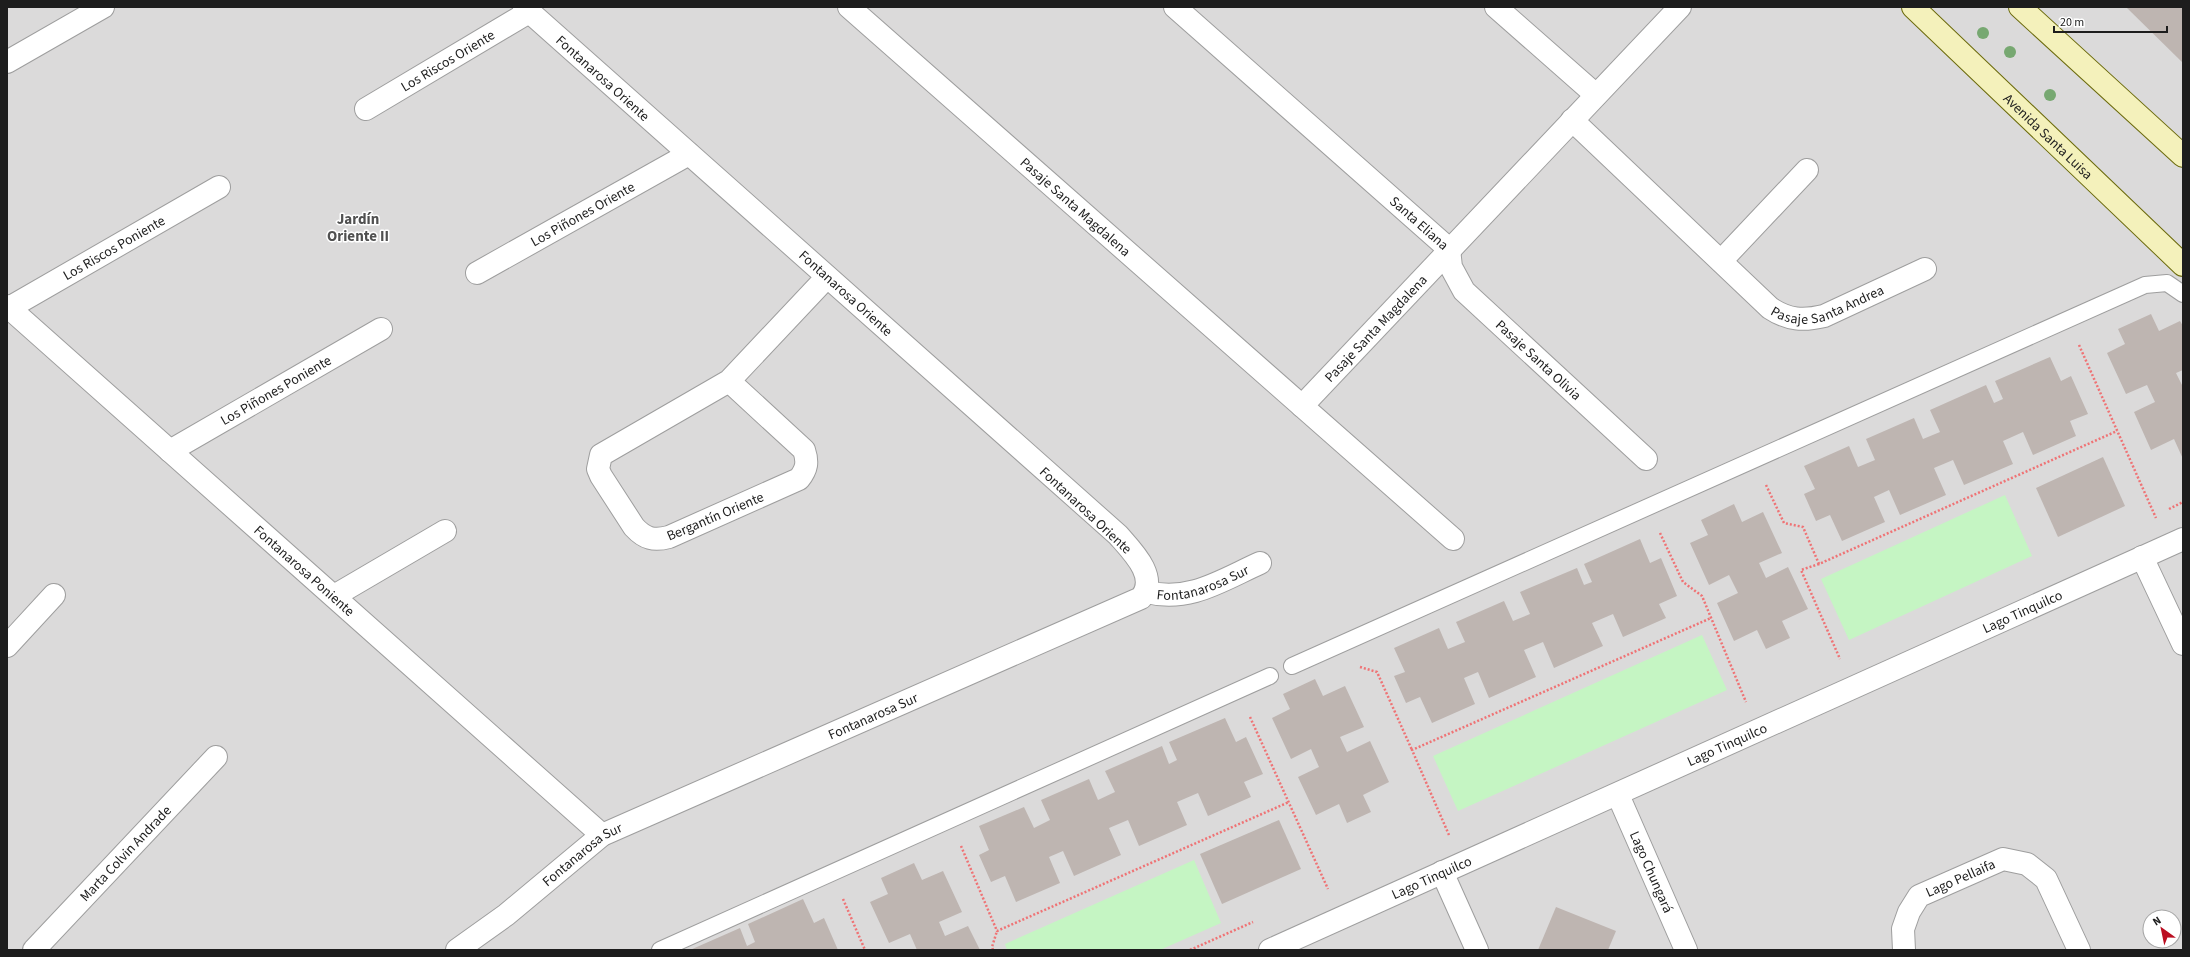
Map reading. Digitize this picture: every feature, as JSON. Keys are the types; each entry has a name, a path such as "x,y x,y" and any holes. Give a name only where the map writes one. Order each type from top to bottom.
{"main road":[{"name":"Avenida Santa Luisa","path":"1913,7 2183,265"},
{"path":"2020,7 2183,156"}],"street":[{"path":"7,62 103,7"},
{"name":"Pasaje Santa Magdalena","path":"849,7 1453,539"},
{"name":"Santa Eliana","path":"1175,7 1449,249 1680,7"},
{"path":"1496,7 1596,95"},
{"name":"Los Riscos Oriente","path":"366,109 526,9"},
{"name":"Fontanarosa Oriente","path":"526,9 1118,535 1141,564 1147,577 1146,592"},
{"name":"Pasaje Santa Andrea","path":"1572,120 1770,308 1782,316 1795,319 1810,319 1824,316 1925,269"},
{"name":"Los Piñones Oriente","path":"477,273 689,154"},
{"path":"1721,261 1807,170"},
{"name":"Los Riscos Poniente","path":"8,307 219,187"},
{"name":"Pasaje Santa Magdalena","path":"1302,406 1449,249"},
{"name":"Pasaje Santa Olivia","path":"1449,249 1451,267 1464,291 1646,459"},
{"name":"Bergantín Oriente","path":"729,381 804,450 807,465 804,473 799,479 669,537 659,540 649,539 640,534 634,527 601,476 598,469 601,455 729,381 827,277"},
{"name":"Fontanarosa Poniente","path":"8,307 602,835"},
{"name":"Los Piñones Poniente","path":"170,451 381,329"},
{"path":"334,596 444,531"},
{"name":"Lago Tinquilco","path":"1274,949 1462,863 1618,795 2175,542"},
{"path":"2142,557 2183,644"},
{"name":"Fontanarosa Sur","path":"457,950 506,914 602,835 1134,602 1141,598 1146,592 1168,597 1193,593 1260,563"},
{"path":"7,646 54,595"},
{"name":"Marta Colvin Andrade","path":"34,950 216,757"},
{"name":"Lago Chungará","path":"1618,795 1686,950"},
{"name":"Lago Pellaifa","path":"1904,950 1903,929 1909,912 1919,896 2003,859 2027,864 2046,879 2079,950"},
{"path":"1442,872 1477,950"}],"lane":[{"path":"1292,666 2145,285 2167,283 2183,294"},
{"path":"660,950 1270,676"}],"path":[{"path":"2067,320 2117,431 2175,542"},
{"path":"1853,688 1801,570 1819,564 2117,431"},
{"path":"1754,460 1784,523 1802,527 1819,564"},
{"path":"1648,507 1683,582 1702,596 1759,731"},
{"path":"1412,750 1711,618"},
{"path":"1341,644 1351,664 1377,672 1462,863"},
{"path":"1238,691 1340,918"},
{"path":"997,931 1289,802"},
{"path":"950,820 997,931 992,947 993,950"},
{"path":"832,873 865,950"}],"shaded area":[{"path":"7,7 2183,7 2183,950 7,950"}],"green space":[{"path":"2005,495 2032,556 1849,640 1821,579"},
{"path":"1702,635 1727,690 1458,811 1433,756"},
{"path":"1194,860 1221,923 1160,950 1007,950 1005,944"}],"building":[{"path":"2126,7 2183,7 2183,63"},
{"path":"2151,314 2159,331 2180,321 2183,326 2183,370 2176,373 2183,387 2183,459 2174,439 2151,450 2134,412 2155,402 2147,385 2126,394 2107,353 2125,344 2118,329"},
{"path":"2050,357 2061,381 2071,376 2088,414 2070,421 2076,436 2033,455 2023,432 2003,441 2013,464 1964,485 1953,460 1934,468 1946,495 1900,515 1889,490 1874,497 1885,522 1842,541 1830,515 1816,521 1804,494 1815,489 1804,466 1849,446 1858,467 1875,460 1866,439 1914,418 1923,439 1940,432 1930,410 1986,385 1994,403 2003,399 1995,381"},
{"path":"2103,457 2125,506 2058,537 2036,488"},
{"path":"1734,504 1742,522 1763,512 1782,553 1759,563 1766,578 1788,567 1808,609 1782,621 1790,638 1766,649 1757,630 1734,641 1717,603 1738,593 1729,575 1709,585 1690,543 1708,535 1701,520"},
{"path":"1640,539 1650,563 1661,558 1677,596 1659,604 1666,618 1623,637 1613,614 1592,623 1603,646 1554,668 1543,642 1524,650 1536,677 1489,698 1478,672 1464,678 1475,704 1432,723 1420,697 1406,703 1394,676 1405,672 1394,648 1439,628 1448,649 1465,642 1456,622 1504,601 1513,621 1530,614 1520,592 1577,568 1584,585 1592,582 1584,564"},
{"path":"1315,679 1323,696 1345,686 1364,727 1340,737 1347,752 1370,741 1389,782 1363,795 1371,812 1347,823 1339,804 1316,815 1298,777 1319,767 1311,749 1291,759 1272,718 1290,709 1283,694"},
{"path":"1225,718 1236,742 1246,737 1263,774 1244,782 1251,797 1208,816 1198,793 1177,802 1187,825 1139,846 1128,820 1109,828 1121,855 1074,876 1063,851 1049,857 1060,883 1016,902 1005,876 991,882 979,855 989,850 979,826 1024,807 1034,828 1050,820 1041,800 1089,779 1098,800 1115,792 1105,771 1162,746 1169,764 1177,760 1169,742"},
{"path":"1279,820 1301,869 1222,904 1200,854"},
{"path":"914,863 922,880 943,871 962,912 939,922 945,936 968,926 980,950 917,950 910,934 889,943 870,902 888,894 881,878"},
{"path":"803,899 814,923 824,918 838,950 690,950 740,928 747,946 755,942 748,924"},
{"path":"1556,907 1616,931 1608,950 1538,950"}],"district":[{"name":"Jardín Oriente II","path":"358,228"}]}
